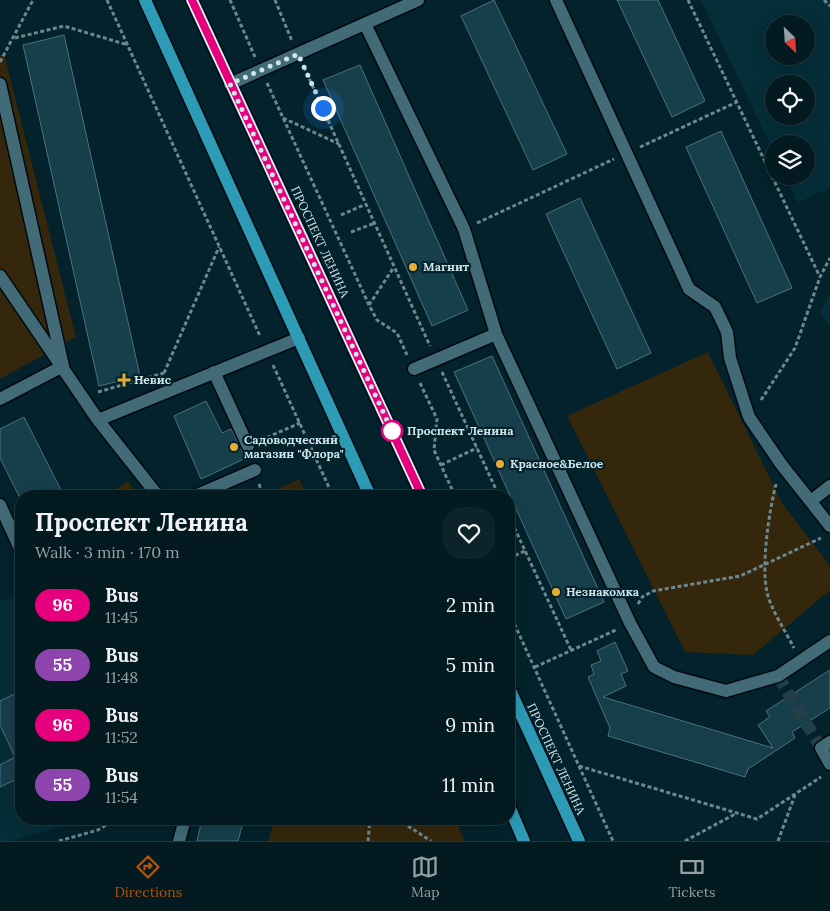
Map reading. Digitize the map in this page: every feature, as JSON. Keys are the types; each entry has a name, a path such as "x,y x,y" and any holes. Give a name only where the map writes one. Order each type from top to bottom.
{"main road":[{"path":"145,0 367,490"},
{"name":"ПРОСПЕКТ ЛЕНИНА","path":"192,0 419,490"},
{"name":"ПРОСПЕКТ ЛЕНИНА","path":"515,701 579,841"},
{"path":"515,820 524,841"}],"lane":[{"path":"230,84 418,0"},
{"path":"556,0 689,289 715,307 727,332 730,358 749,417 781,464 830,526"},
{"path":"365,24 464,230 496,334 630,623 654,667 674,677 726,691 778,676 830,641"},
{"path":"0,84 63,366"},
{"path":"0,276 83,394 98,420 153,490"},
{"path":"414,369 496,334"},
{"path":"98,420 299,338"},
{"path":"0,399 63,366"},
{"path":"214,372 248,446"},
{"path":"209,490 255,470"},
{"path":"811,501 830,486"},
{"path":"0,505 4,525 15,542"},
{"path":"830,742 821,748 830,764"},
{"path":"179,841 183,825"}],"path":[{"path":"0,62 15,38 33,0"},
{"path":"108,0 330,490"},
{"path":"230,0 260,70 369,305 377,320 397,334 437,419 434,450 452,490"},
{"path":"275,0 436,359 497,490"},
{"path":"688,0 820,277"},
{"path":"824,0 830,6"},
{"path":"15,38 64,26 128,45"},
{"path":"464,230 737,102"},
{"path":"283,118 339,144"},
{"path":"341,215 366,204"},
{"path":"351,232 375,222"},
{"path":"83,394 102,391 164,373 220,247"},
{"path":"749,417 795,348 820,277 830,258"},
{"path":"369,305 394,266"},
{"path":"248,446 300,423"},
{"path":"441,465 477,448"},
{"path":"781,464 770,509 766,565 767,592 801,661"},
{"path":"515,529 571,650"},
{"path":"535,667 630,623 642,597 653,591 740,576 822,538"},
{"path":"515,555 525,551"},
{"path":"515,625 613,841"},
{"path":"579,766 757,819 823,776"},
{"path":"778,841 796,794"},
{"path":"685,841 738,813"},
{"path":"59,841 98,830 106,825"},
{"path":"368,841 369,825"},
{"path":"406,825 431,841"}],"shaded area":[{"path":"701,0 830,0 830,187 798,203 789,185 815,185 815,135 765,135"},
{"path":"4,54 76,337 0,379 0,55"},
{"path":"830,294 830,327 820,313"},
{"path":"708,352 782,503 830,566 830,590 753,655 685,652 567,416"},
{"path":"299,479 304,490 277,490"},
{"path":"128,481 134,490 114,490"},
{"path":"15,598 15,825 68,825 11,841 0,841 0,600"},
{"path":"273,825 458,825 465,841 268,841"}],"building":[{"path":"494,0 567,154 533,170 461,16"},
{"path":"617,0 658,0 705,101 672,117"},
{"path":"64,35 140,376 99,386 23,45"},
{"path":"360,65 468,310 432,326 323,80"},
{"path":"721,131 792,288 757,303 686,147"},
{"path":"580,198 651,353 617,369 546,214"},
{"path":"492,356 604,602 566,619 515,507 515,490 508,490 454,372"},
{"path":"206,401 222,433 231,429 246,458 201,479 174,416"},
{"path":"24,417 61,490 16,490 0,458 0,429"},
{"path":"615,642 628,671 621,674 626,686 603,697 773,748 758,725 770,717 766,711 830,670 830,708 792,732 795,738 748,769 745,777 608,736 610,728 588,677 594,674 591,665 601,661 597,651"},
{"path":"15,694 15,757 0,725 0,701"},
{"path":"15,757 15,780 0,787 0,765"},
{"path":"201,825 242,825 238,841 197,841"}],"tunnel":[{"path":"778,676 821,748"}],"bus line":[{"name":"96","path":"192,0 419,490"}],"place":[{"name":"Магнит","path":"413,267"},
{"name":"Невис","path":"124,380"},
{"name":"Проспект Ленина","path":"392,431"},
{"name":"Садоводческий магазин \"Флора\"","path":"234,447"},
{"name":"Красное&Белое","path":"500,464"},
{"name":"Незнакомка","path":"556,592"}],"route":[{"path":"323,108 298,54 230,84 336,307 392,431"}]}
